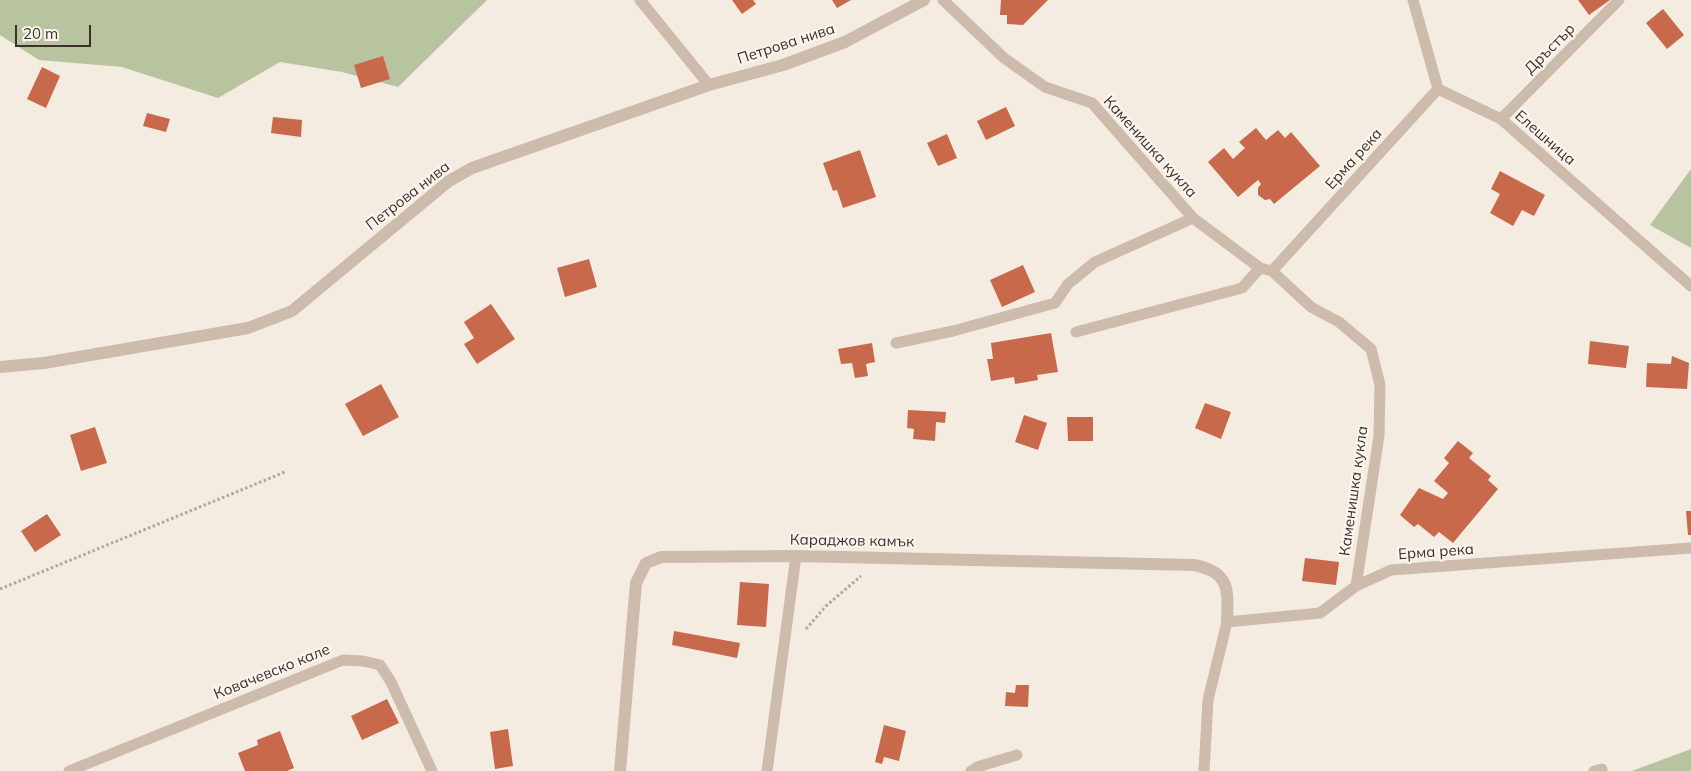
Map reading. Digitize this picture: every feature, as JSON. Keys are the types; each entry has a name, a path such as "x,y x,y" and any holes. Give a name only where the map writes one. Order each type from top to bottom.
{"street":[{"name":"Петрова нива","path":"0,367 44,363 248,328 292,311 450,181 472,168 709,85 783,65 845,42 924,0"},
{"name":"Караджов камък","path":"620,771 636,582 646,562 661,557 796,556 1194,565 1208,568 1221,578 1228,590 1227,622"}],"lane":[{"path":"640,0 709,85"},
{"name":"Каменишка кукла","path":"943,0 1004,58 1045,88 1092,103 1193,218 1260,268"},
{"path":"1413,0 1438,89"},
{"name":"Дръстър","path":"1501,119 1619,0"},
{"name":"Елешница","path":"1438,89 1501,119 1691,286"},
{"name":"Ерма река","path":"1272,271 1438,89"},
{"path":"896,343 953,331 1054,303 1068,284 1095,262 1193,218"},
{"path":"1076,332 1242,288 1260,268 1272,271"},
{"name":"Каменишка кукла","path":"1272,271 1311,307 1339,322 1371,349 1380,385 1379,436 1356,586"},
{"name":"Ерма река","path":"1227,622 1320,613 1356,586 1391,570 1691,548"},
{"path":"767,771 796,556"},
{"path":"1204,771 1208,700 1227,622"},
{"name":"Ковачевско кале","path":"69,771 343,660 363,661 380,665 391,682 432,771"},
{"path":"976,770 1017,754"}],"path":[{"path":"0,589 285,472"},
{"path":"805,630 826,606 880,558"}],"green space":[{"path":"0,0 487,0 398,87 342,72 280,62 218,98 122,67 39,60 0,35"},
{"path":"1691,169 1691,248 1650,225"},
{"path":"1691,749 1691,771 1632,771"}],"building":[{"path":"732,0 753,0 756,4 742,14"},
{"path":"832,0 851,0 837,8"},
{"path":"1001,0 1048,0 1023,25 1007,24 1007,15 1000,15"},
{"path":"1578,0 1610,0 1589,15"},
{"path":"1663,9 1684,35 1667,49 1646,23"},
{"path":"383,56 390,79 361,88 354,65"},
{"path":"42,67 60,76 46,108 27,99"},
{"path":"1006,107 1015,126 986,140 977,121"},
{"path":"147,113 170,119 166,132 143,126"},
{"path":"273,117 302,120 301,137 271,133"},
{"path":"1256,128 1266,140 1278,130 1285,138 1291,132 1320,166 1274,204 1270,199 1265,200 1258,195 1258,188 1261,184 1258,180 1238,197 1208,162 1224,148 1233,159 1245,148 1239,142"},
{"path":"947,134 957,158 938,166 927,143"},
{"path":"860,150 876,197 843,208 837,190 833,191 823,163"},
{"path":"1500,171 1545,195 1534,216 1522,210 1513,226 1490,213 1500,194 1491,189"},
{"path":"589,259 597,287 565,297 557,268"},
{"path":"1023,265 1035,292 1002,307 990,280"},
{"path":"491,304 515,339 477,364 464,344 474,338 464,322"},
{"path":"1051,333 1058,372 1037,375 1038,380 1015,384 1014,377 991,381 987,359 993,359 991,343"},
{"path":"1590,341 1629,346 1626,368 1588,364"},
{"path":"872,343 875,362 866,364 868,376 855,378 852,363 841,364 838,349"},
{"path":"1672,356 1689,363 1687,389 1646,387 1647,363 1671,364"},
{"path":"381,384 399,417 363,436 345,404"},
{"path":"1205,403 1231,412 1221,439 1195,428"},
{"path":"908,410 946,412 945,423 936,422 935,441 913,439 914,429 907,428"},
{"path":"1024,415 1047,423 1038,450 1015,442"},
{"path":"1067,417 1093,417 1093,441 1068,441"},
{"path":"95,427 107,463 81,471 70,435"},
{"path":"1458,441 1473,453 1469,458 1491,476 1488,480 1498,489 1453,543 1439,532 1434,537 1418,524 1414,527 1400,515 1419,488 1443,499 1448,493 1434,481 1449,463 1444,458"},
{"path":"1686,511 1691,511 1691,535 1688,535"},
{"path":"47,514 61,535 35,552 21,531"},
{"path":"1305,558 1339,562 1336,585 1302,581"},
{"path":"740,582 769,584 766,627 737,625"},
{"path":"674,631 740,643 737,658 672,645"},
{"path":"1016,685 1029,685 1028,707 1005,706 1006,692 1015,693"},
{"path":"387,699 399,723 362,740 351,716"},
{"path":"884,725 906,731 899,761 884,757 882,764 875,762"},
{"path":"508,729 513,766 495,769 490,732"},
{"path":"280,731 294,768 287,771 245,771 238,753 258,745 257,740"}]}
